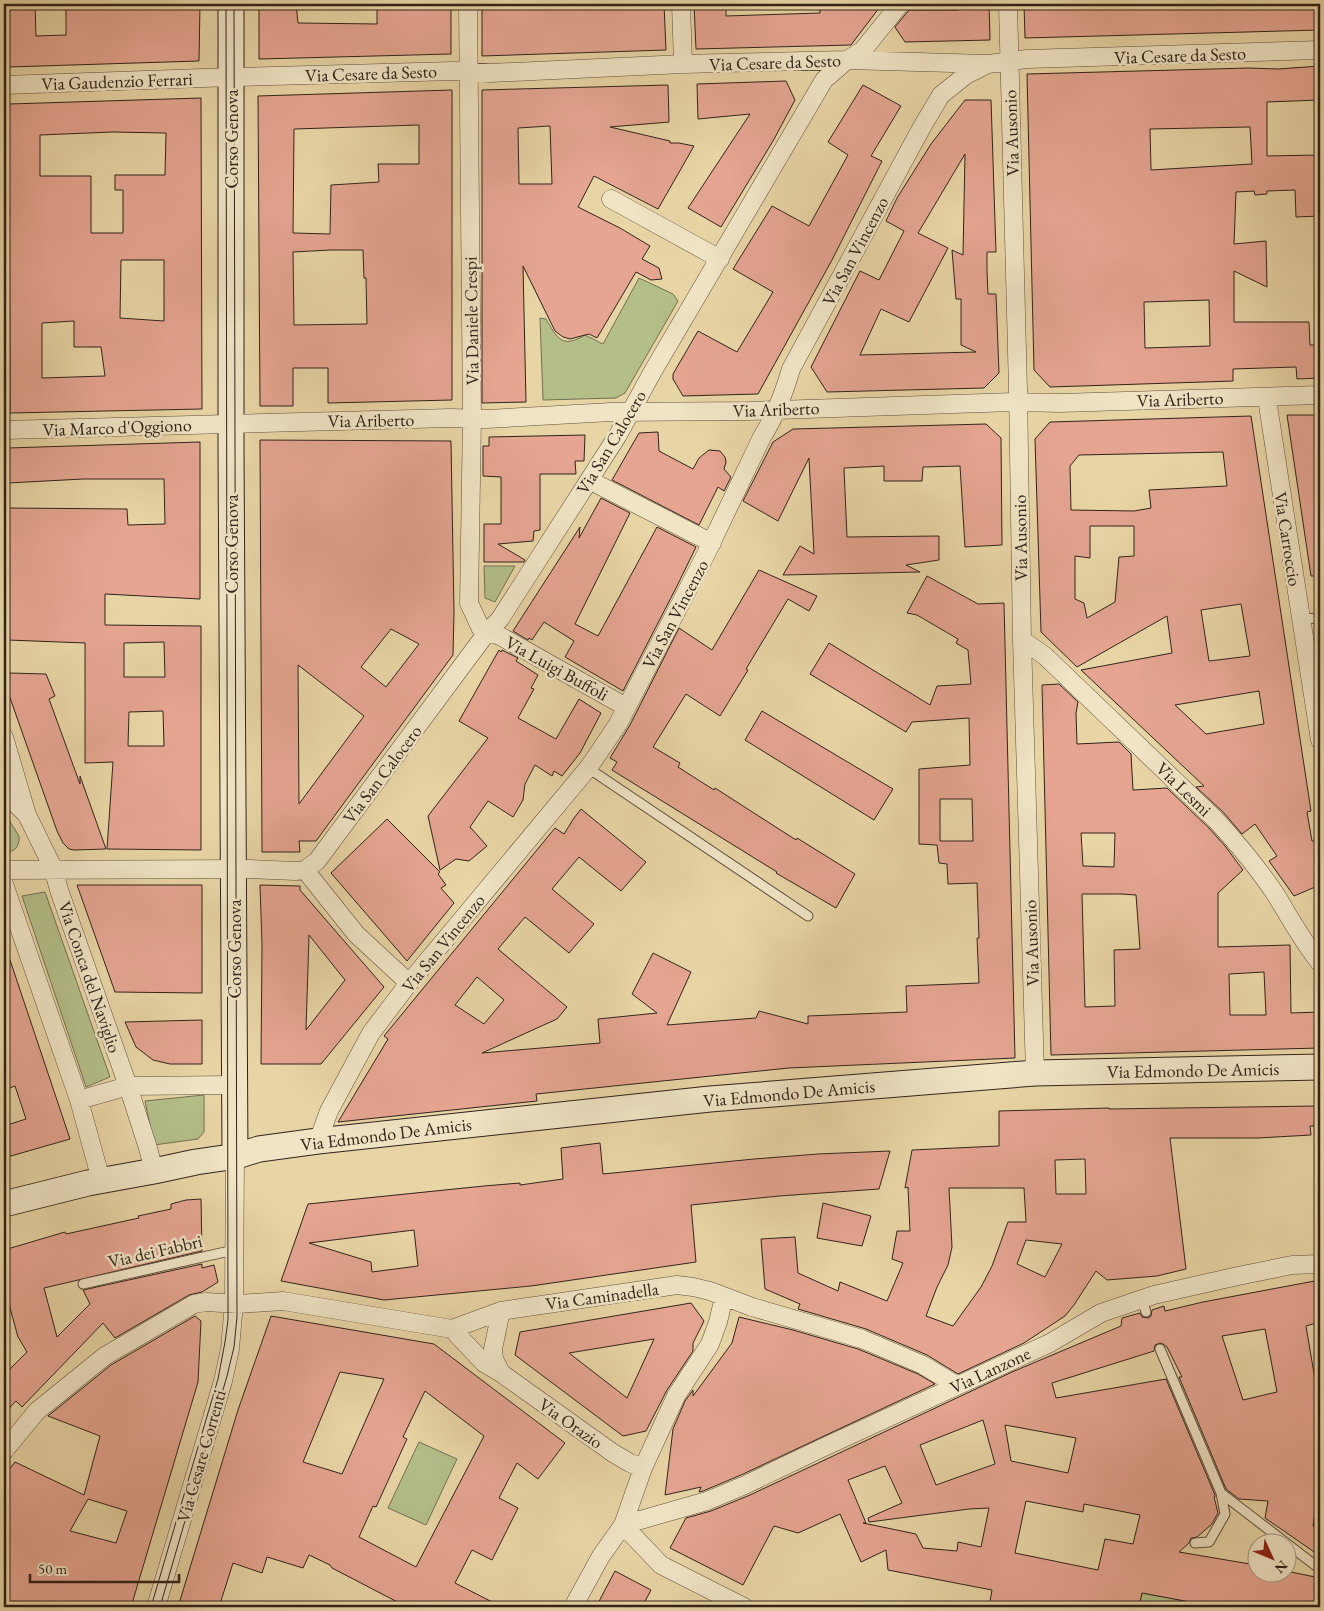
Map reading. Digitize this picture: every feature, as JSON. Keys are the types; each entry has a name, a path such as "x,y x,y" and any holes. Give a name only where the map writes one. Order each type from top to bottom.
{"street":[{"name":"Corso Genova","path":"231,4 235,1156"},
{"name":"Via Daniele Crespi","path":"468,4 472,418 469,603 481,629 488,631"},
{"path":"681,4 684,64"},
{"name":"Via San Calocero","path":"305,870 317,861 488,631 500,619 618,435 824,80 847,60 863,50 900,4"},
{"name":"Via Ausonio","path":"1008,4 1022,640 1035,1073"},
{"name":"Via Cesare da Sesto","path":"230,77 469,71 491,73 684,64 847,60 988,64 1027,60 1320,50"},
{"name":"Via San Vincenzo","path":"318,1141 329,1111 371,1033 409,983 588,768 618,724 712,543 777,409 785,391 791,369 941,95 966,75 988,64"},
{"name":"Via Gaudenzio Ferrari","path":"4,85 230,77"},
{"path":"611,199 720,259"},
{"name":"Via Ariberto","path":"231,423 1320,395"},
{"name":"Via Carroccio","path":"1267,397 1320,740"},
{"name":"Via Marco d'Oggiono","path":"4,430 231,423"},
{"path":"590,480 712,543"},
{"name":"Via Luigi Buffoli","path":"488,631 626,707"},
{"name":"Via Lesmi","path":"1022,640 1045,656 1216,820 1249,856 1320,963"},
{"name":"Via Conca del Naviglio","path":"4,737 27,815 53,868 128,1086 154,1171"},
{"name":"Via Conca del Naviglio","path":"4,792 27,815"},
{"path":"4,870 53,868 305,870 356,934 409,983"},
{"path":"4,884 79,1100 101,1180"},
{"name":"Via Edmondo De Amicis","path":"154,1171 235,1156 259,1149 318,1141 710,1099 1035,1073 1320,1067"},
{"path":"79,1100 128,1086 234,1085"},
{"name":"Via Cesare Correnti","path":"156,1607 230,1350 234,1303 235,1156"},
{"path":"4,1204 101,1180 154,1171"},
{"name":"Via Lanzone","path":"623,1525 707,1501 745,1485 956,1385 1050,1343 1101,1313 1144,1306 1154,1295 1292,1265 1320,1264"},
{"name":"Via Caminadella","path":"4,1451 37,1412 105,1356 194,1304 206,1302 289,1302 452,1329 501,1311 677,1285 693,1287 752,1307 862,1339 923,1365 956,1385"},
{"path":"574,1607 602,1556 623,1525 644,1468 676,1396 710,1344 724,1297"},
{"path":"501,1311 492,1349 494,1359 501,1373"},
{"name":"Via Orazio","path":"452,1329 484,1363 501,1373 613,1453 630,1463 644,1468"},
{"path":"623,1525 662,1565 744,1607"}],"lane":[{"path":"1301,619 1320,618"},
{"path":"588,768 808,916"},
{"name":"Via dei Fabbri","path":"83,1284 234,1250"},
{"path":"1160,1349 1221,1493 1225,1514 1209,1542 1195,1543"},
{"path":"1221,1493 1320,1568"}],"green space":[{"path":"639,278 673,294 678,301 625,393 616,398 543,400 540,318 546,319 557,336 565,341 571,341 585,335 603,344"},
{"path":"484,566 515,566 495,602 485,598"},
{"path":"4,812 19,836 16,849 8,852 4,852"},
{"path":"45,892 110,1077 86,1087 22,896"},
{"path":"204,1095 204,1132 198,1139 154,1145 145,1101"},
{"path":"419,1442 457,1459 426,1525 388,1508"},
{"path":"1142,1593 1217,1607 1139,1607"}],"building":[{"path":"7,4 35,4 36,36 66,35 66,4 200,4 199,61 8,67"},
{"path":"259,4 296,4 298,23 377,24 377,4 451,4 451,54 259,59"},
{"path":"482,4 664,4 666,50 482,56"},
{"path":"694,4 726,4 726,16 820,13 820,4 882,4 851,45 696,49"},
{"path":"958,4 989,4 990,40 905,42 895,27 909,10 958,10"},
{"path":"1024,4 1320,4 1320,30 1025,38"},
{"path":"1320,66 1320,100 1267,102 1267,156 1320,155 1320,216 1296,217 1295,190 1267,191 1267,194 1255,195 1254,191 1236,192 1234,244 1266,241 1267,287 1234,271 1234,322 1309,322 1310,345 1320,345 1320,378 1297,379 1296,367 1233,369 1233,381 1050,387 1034,370 1027,74 1249,68 1278,69","holes":["1250,127 1252,164 1151,170 1150,129","1209,300 1210,346 1145,348 1144,302"]},
{"path":"786,81 795,100 773,141 721,227 688,208 750,114 698,119 697,84"},
{"path":"668,85 669,122 610,127 670,141 670,143 694,146 658,209 594,176 578,207 620,228 650,246 642,259 659,268 662,279 651,280 636,272 597,338 589,334 570,339 563,337 555,331 523,266 526,402 482,403 482,90","holes":["550,126 552,184 519,184 518,128"]},
{"path":"863,85 901,106 871,156 882,161 832,260 758,394 683,396 673,379 673,374 698,331 737,352 773,292 733,269 772,206 809,226 848,155 828,142"},
{"path":"452,90 452,400 328,403 328,368 293,368 293,406 260,406 258,96","holes":["419,125 419,164 378,164 379,182 331,185 330,234 293,233 294,129","363,250 367,324 294,325 293,252"]},
{"path":"201,98 202,409 10,413 9,104","holes":["113,132 166,133 165,175 115,175 115,190 123,190 123,233 91,233 91,176 40,176 40,135","121,260 164,260 164,321 120,318","74,321 74,347 101,347 105,376 42,378 42,323"]},
{"path":"965,100 991,100 996,252 987,252 987,271 988,294 996,294 999,373 984,388 827,392 811,367 860,271 879,280 904,231 886,221 897,198 931,144","holes":["965,154 963,255 952,250 956,299 961,299 961,345 976,352 860,355 881,309 909,322 948,248 918,233"]},
{"path":"1287,415 1320,415 1320,576 1311,576"},
{"path":"1251,416 1311,811 1307,812 1312,841 1316,841 1320,885 1294,896 1269,861 1277,856 1255,824 1242,834 1224,813 1196,787 1204,786 1081,670 1172,653 1167,616 1077,667 1041,632 1035,439 1050,422","holes":["1223,452 1227,486 1149,490 1151,508 1134,511 1071,510 1070,466 1079,455","1090,526 1134,526 1134,556 1119,557 1115,602 1087,618 1084,603 1075,599 1075,556 1090,558","1241,604 1250,656 1209,661 1201,610","1259,691 1264,724 1206,734 1175,705"]},
{"path":"986,424 1001,438 1002,545 965,547 960,466 923,467 922,481 884,481 884,466 844,468 847,537 939,536 939,560 906,565 920,572 783,575 800,546 814,554 809,458 778,521 743,501 773,442 793,429"},
{"path":"658,432 659,451 693,469 699,458 709,450 720,451 725,457 724,469 731,477 724,491 718,487 699,525 612,480 639,433"},
{"path":"585,435 584,461 575,461 576,474 540,474 540,530 534,531 533,541 498,544 525,560 524,562 484,562 484,524 501,524 501,477 483,476 483,446 489,446 489,437"},
{"path":"260,440 451,441 453,655 316,841 299,841 300,852 262,852","holes":["391,629 419,644 386,687 361,667","298,665 364,716 299,804"]},
{"path":"200,442 200,599 105,594 105,625 201,626 201,850 107,849 113,762 85,763 85,643 8,640 8,508 127,509 128,525 165,524 164,479 83,479 8,483 7,448","holes":["164,642 165,677 124,677 124,643","163,711 164,746 128,746 129,712"]},
{"path":"601,498 630,513 575,624 598,636 657,527 696,547 623,691 565,657 574,641 544,622 532,640 529,638 528,640 513,631 580,527 579,538"},
{"path":"759,570 817,596 809,611 788,599 720,716 686,694 653,747 680,763 678,767 714,790 715,788 796,840 797,838 855,874 836,908 776,873 612,770 617,762 610,758 630,725 679,628 712,650"},
{"path":"927,576 978,604 1004,603 1015,1058 789,1068 536,1094 537,1101 338,1122 388,1039 384,1036 555,828 564,834 581,809 646,862 621,891 579,857 552,889 594,924 569,953 525,917 498,949 567,1007 557,1019 482,1053 600,1043 598,1019 657,1013 632,994 653,953 691,972 667,1025 756,1018 759,1011 808,1024 808,1016 907,1012 906,986 979,983 977,883 948,884 947,864 939,863 937,845 919,844 919,769 970,765 969,718 912,722 906,732 810,674 829,643 930,705 937,686 971,684 968,650 956,643 958,639 917,615 907,613","holes":["940,799 972,799 973,841 940,841","477,977 504,1000 484,1024 455,1005"]},
{"path":"499,650 518,658 516,661 538,675 531,688 534,689 518,718 556,739 579,699 601,713 580,753 562,776 554,771 552,776 535,765 525,784 523,800 513,817 488,801 470,827 487,846 469,861 456,859 440,870 428,816 488,738 459,721"},
{"path":"9,673 46,674 55,696 49,699 80,784 80,776 106,849 74,850 69,849 63,843 57,831 9,695"},
{"path":"1059,684 1078,702 1076,713 1077,744 1119,742 1131,754 1133,790 1167,788 1225,846 1243,870 1218,893 1218,947 1290,945 1291,1013 1320,1012 1320,1048 1051,1055 1042,685","holes":["1081,833 1115,833 1114,867 1083,866","1082,894 1136,895 1140,949 1114,950 1115,1006 1085,1007","1264,972 1266,1015 1230,1015 1229,974"]},
{"path":"762,711 893,789 874,820 745,740"},
{"path":"387,819 440,872 438,874 446,885 441,888 454,903 407,961 331,873"},
{"path":"77,885 202,885 202,993 115,992"},
{"path":"260,885 300,886 300,890 384,987 321,1064 261,1064 262,944","holes":["309,935 345,980 306,1030"]},
{"path":"4,951 7,951 70,1139 4,1158 4,1126 26,1119 15,1086 4,1090"},
{"path":"202,1020 202,1064 170,1064 153,1060 136,1047 125,1022"},
{"path":"1316,1106 1314,1126 1310,1126 1311,1135 1258,1138 1170,1138 1186,1269 1157,1276 1107,1280 1096,1271 1065,1316 1024,1343 958,1374 927,1355 866,1329 798,1309 800,1304 765,1289 761,1239 795,1237 798,1273 838,1291 840,1282 887,1301 903,1263 892,1259 897,1231 910,1231 908,1187 905,1188 912,1150 999,1146 999,1111","holes":["1085,1159 1086,1194 1056,1194 1055,1160","949,1188 1024,1188 1026,1222 1008,1222 992,1266 981,1287 953,1326 926,1316 948,1265 952,1247","1026,1240 1062,1244 1045,1277 1017,1264"]},
{"path":"600,1143 603,1174 754,1159 890,1151 879,1189 779,1196 691,1205 696,1262 531,1286 384,1300 281,1281 308,1204 484,1186 520,1183 520,1185 563,1179 561,1148","holes":["414,1230 418,1266 372,1272 371,1262 309,1243"]},
{"path":"201,1199 202,1251 44,1288 57,1337 90,1304 83,1290 202,1264 202,1268 214,1265 218,1282 202,1292 189,1295 115,1338 103,1323 22,1407 16,1401 4,1414 4,1375 27,1352 18,1337 4,1286 4,1250 65,1232 66,1234 139,1218 138,1216 171,1209 171,1204"},
{"path":"823,1203 871,1216 862,1246 817,1238"},
{"path":"1320,1280 1320,1322 1306,1326 1320,1409 1320,1478 1313,1526 1320,1531 1320,1556 1296,1539 1296,1534 1288,1534 1265,1518 1268,1501 1239,1499 1226,1489 1179,1377 1182,1377 1167,1347 1163,1344 1155,1345 1154,1351 1052,1383 1056,1398 1166,1379 1215,1495 1218,1513 1212,1524 1197,1537 1191,1538 1189,1543 1179,1552 1246,1563 1246,1584 1296,1584 1296,1573 1320,1578 1320,1607 1217,1607 1142,1593 1139,1607 989,1607 992,1590 888,1570 886,1550 861,1562 840,1514 798,1533 774,1526 743,1585 670,1548 686,1518 711,1511 750,1495 1012,1372 1121,1326 1122,1318 1140,1313 1142,1317 1148,1318 1151,1316 1152,1310 1164,1306 1165,1311","holes":["1265,1329 1277,1392 1243,1400 1222,1336","983,1420 995,1464 936,1485 920,1445","1005,1425 1076,1438 1068,1473 1011,1461","885,1466 902,1503 868,1518 869,1522 989,1508 981,1547 958,1542 957,1551 923,1548 916,1534 863,1523 866,1523 848,1480","1026,1501 1083,1512 1084,1504 1140,1515 1133,1544 1105,1539 1098,1570 1015,1553"]},
{"path":"691,1303 704,1321 693,1343 693,1351 667,1390 646,1431 623,1436 515,1355 520,1332","holes":["654,1339 627,1398 569,1353"]},
{"path":"195,1316 201,1321 198,1382 131,1607 4,1607 4,1476 15,1462 84,1495 100,1436 48,1416 111,1365","holes":["88,1499 127,1511 116,1543 70,1531"]},
{"path":"271,1316 434,1344 565,1443 538,1479 517,1463 499,1498 518,1508 492,1560 472,1550 455,1583 502,1607 407,1607 309,1555 303,1568 267,1557 262,1573 233,1563 219,1607 178,1607 238,1410","holes":["340,1372 384,1379 342,1474 303,1462","425,1391 484,1436 416,1567 359,1537 373,1506 376,1507 407,1439 403,1437"]},
{"path":"739,1317 858,1349 918,1374 935,1384 703,1491 699,1492 701,1487 665,1495 673,1429 685,1401 693,1390 693,1396 732,1343"},
{"path":"615,1571 651,1590 642,1607 596,1607"}],"tram line":[{"path":"151,1607 218,1379 228,1320 226,4"},
{"path":"160,1607 227,1376 234,1347 237,1317 234,4"}]}
